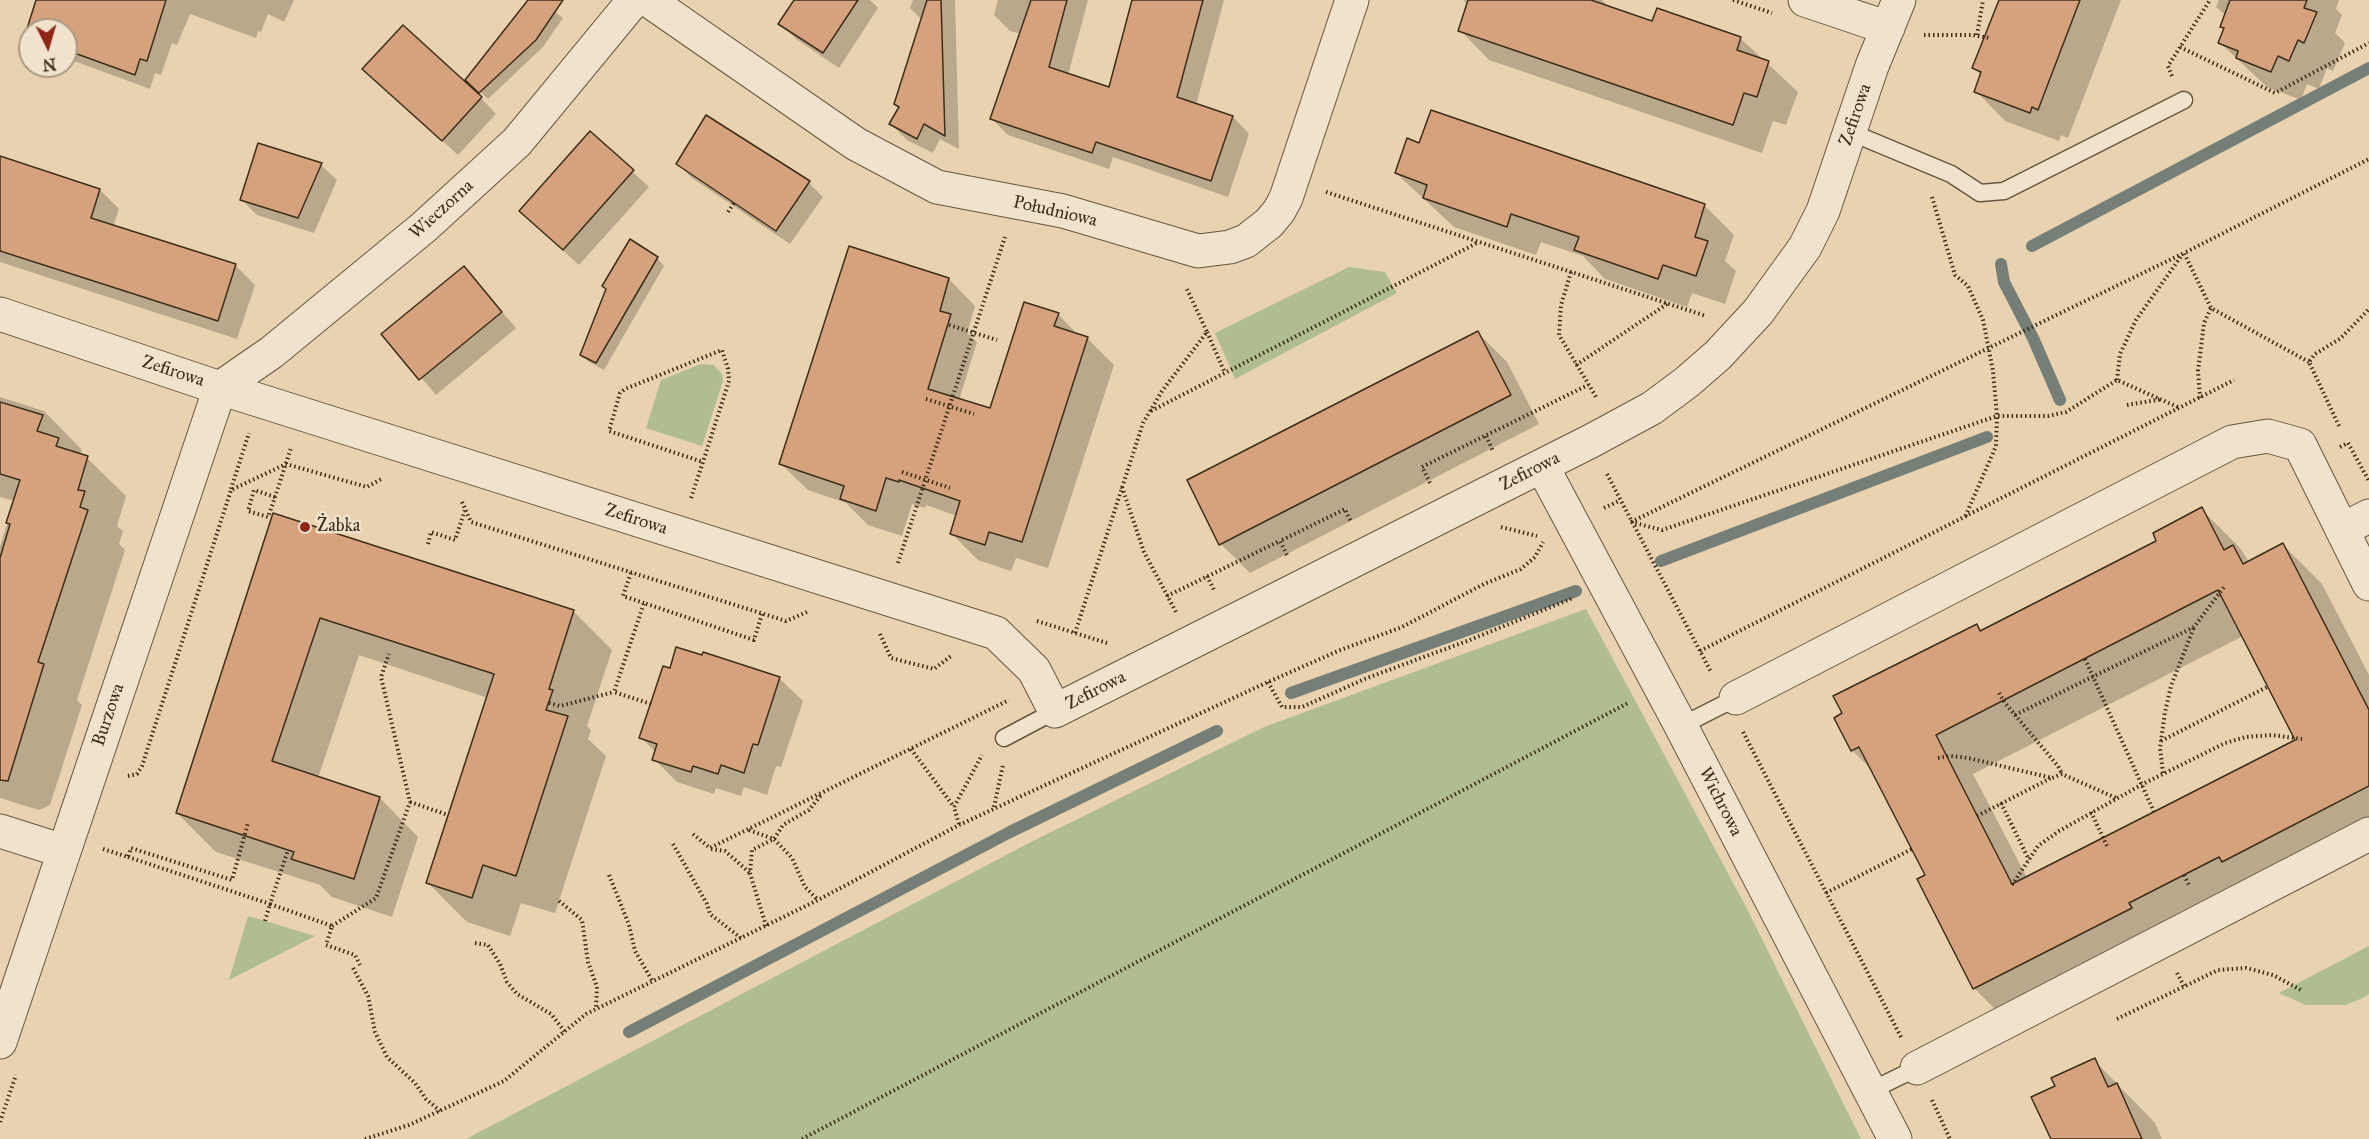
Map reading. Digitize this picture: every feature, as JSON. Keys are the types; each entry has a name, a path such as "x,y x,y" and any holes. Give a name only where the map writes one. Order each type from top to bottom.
{"street":[{"name":"Wieczorna","path":"220,388 272,352 406,242 517,142 634,0"},
{"name":"Południowa","path":"648,0 856,144 937,187 1063,211 1182,248 1215,251 1246,241 1269,223 1286,198 1352,0"},
{"path":"1791,8 1900,21"},
{"name":"Zefirowa","path":"0,314 220,388 996,633 1034,670 1055,711 1542,466 1652,408 1687,382 1758,312 1805,247 1823,211 1872,66 1900,21"},
{"name":"Burzowa","path":"0,1042 220,388"},
{"path":"1732,700 2232,442 2268,436 2300,445 2355,523 2369,584"},
{"name":"Wichrowa","path":"1542,466 1681,726 1895,1139"},
{"path":"0,831 63,851"},
{"path":"1917,1068 2369,834"}],"lane":[{"path":"1850,132 1951,174 1980,193 2004,191 2184,100"},
{"path":"1681,726 1732,700"},
{"path":"1004,738 1055,711"},
{"path":"1870,1091 1917,1068"}],"path":[{"path":"1733,0 1791,8"},
{"path":"1977,35 1983,0"},
{"path":"2184,100 2168,66 2210,0"},
{"path":"1900,21 1989,38"},
{"path":"2180,47 2276,93 2369,43"},
{"path":"1631,522 2369,159"},
{"path":"1927,164 1930,190 1955,275 1968,286 1983,320 1990,346 1997,416 1996,446 1965,517"},
{"path":"1290,181 1715,319 1736,335"},
{"path":"729,212 734,203"},
{"path":"897,566 1008,227"},
{"path":"1149,412 1478,242"},
{"path":"2184,252 2211,308 2309,362 2339,426"},
{"path":"2117,380 2120,354 2136,320 2184,252"},
{"path":"1571,272 1562,305 1559,335 1601,406"},
{"path":"1182,278 1225,373"},
{"path":"1576,365 1667,303"},
{"path":"2200,398 2198,371 2204,323 2211,308"},
{"path":"2309,362 2314,354 2341,338 2369,309"},
{"path":"949,325 997,340"},
{"path":"1075,633 1143,423 1162,391 1207,332"},
{"path":"690,501 703,462 729,381 722,350 625,389 620,393 609,431 703,462"},
{"path":"2117,380 2180,408"},
{"path":"1631,522 1662,530 1997,416 2049,416 2066,412 2117,380"},
{"path":"1699,651 2234,380"},
{"path":"1429,482 1422,468 1588,385"},
{"path":"926,399 974,414"},
{"path":"2127,405 2163,399"},
{"path":"120,779 136,774 142,766 251,426"},
{"path":"1485,436 1492,449"},
{"path":"274,497 255,490 248,510 268,517 293,442"},
{"path":"231,490 286,464 367,487 387,476"},
{"path":"902,472 950,488"},
{"path":"1122,487 1144,552 1179,618"},
{"path":"461,500 471,522 762,614 786,621 815,608"},
{"path":"1619,501 1699,651 1732,700 1826,892 1917,1068 1950,1139"},
{"path":"428,544 431,532 455,540 465,509"},
{"path":"1167,596 1345,509 1351,521"},
{"path":"364,1139 409,1125 504,1081 586,1014 818,900 993,808 1338,651 1402,627 1484,584 1521,569 1535,557 1545,538"},
{"path":"1280,541 1286,555"},
{"path":"631,573 623,596 754,640 762,614"},
{"path":"1207,576 1218,598"},
{"path":"1268,682 1282,707 1302,707 1367,678 1606,585"},
{"path":"2163,774 2161,741 2171,686 2194,627 2224,587"},
{"path":"614,692 644,603"},
{"path":"876,625 891,658 934,669 953,654"},
{"path":"2015,715 2194,627"},
{"path":"360,965 355,955 326,945 332,926 376,898 410,802 381,677 389,654"},
{"path":"2085,659 2154,812"},
{"path":"710,848 1041,682"},
{"path":"2161,741 2267,687"},
{"path":"549,703 560,706 614,692 651,705"},
{"path":"1999,693 2062,774 2116,798"},
{"path":"802,1139 1634,700"},
{"path":"2012,885 2038,846 2091,812 2141,785 2225,743 2247,737 2272,735 2302,739"},
{"path":"993,808 1004,760 1004,738"},
{"path":"954,807 983,754 1004,738"},
{"path":"911,748 954,807 959,825"},
{"path":"1938,758 1951,756 1968,758 2052,778"},
{"path":"1977,816 2062,774"},
{"path":"766,926 750,873 752,850 774,839 783,825 809,810 825,791"},
{"path":"410,802 448,815"},
{"path":"2001,803 2029,860"},
{"path":"2091,812 2107,846"},
{"path":"228,890 248,823"},
{"path":"748,830 774,839 792,858 805,887 818,900"},
{"path":"693,834 710,848 725,852 750,873"},
{"path":"673,844 707,904 710,914 742,938"},
{"path":"1826,892 1912,849"},
{"path":"265,921 288,850"},
{"path":"128,857 332,926"},
{"path":"193,867 232,880"},
{"path":"609,875 629,925 635,951 654,982"},
{"path":"559,901 582,920 588,962 597,987 596,1010"},
{"path":"474,943 488,945 500,964 507,982 517,994 551,1014 565,1032"},
{"path":"353,968 368,996 375,1032 387,1057 440,1111"},
{"path":"2117,1019 2218,970 2246,968 2273,975 2301,990"}],"green space":[{"path":"1349,267 1385,272 1397,293 1235,379 1215,333"},
{"path":"701,364 714,365 722,374 723,381 702,446 646,428 661,380"},
{"path":"1586,609 1746,907 1861,1139 466,1139 1029,843 1264,727"},
{"path":"248,916 265,921 315,936 229,980"},
{"path":"2369,946 2369,994 2363,998 2345,1005 2306,1005 2279,993"}],"building":[{"path":"36,0 166,0 147,61 140,59 135,75 78,54 78,18 30,18"},
{"path":"528,0 563,0 536,40 479,93 465,80"},
{"path":"794,0 858,0 823,53 778,24"},
{"path":"927,0 941,0 945,136 924,124 917,139 889,124 899,107 894,104"},
{"path":"1031,0 1067,0 1049,67 1109,87 1132,0 1203,0 1177,97 1233,116 1211,181 1096,142 1092,153 990,119"},
{"path":"1468,0 1591,0 1652,21 1657,8 1741,37 1737,50 1769,61 1757,97 1744,93 1733,125 1458,31"},
{"path":"1999,0 2080,0 2038,110 2032,107 2030,113 1974,92 1981,72 1972,68"},
{"path":"2230,0 2307,0 2304,8 2317,12 2304,43 2298,40 2289,61 2278,56 2271,72 2236,58 2238,51 2218,43 2224,28 2220,27"},
{"path":"403,25 482,97 442,141 362,69"},
{"path":"1431,110 1705,204 1695,237 1708,241 1696,276 1663,265 1658,279 1574,250 1579,237 1511,214 1507,227 1423,198 1427,185 1395,173 1407,138 1419,143"},
{"path":"706,115 810,181 776,231 676,164"},
{"path":"590,131 634,170 563,250 519,211"},
{"path":"258,143 322,163 298,218 240,200"},
{"path":"0,156 100,189 91,218 236,264 218,321 0,251"},
{"path":"630,239 658,257 596,363 580,355 606,289 602,286"},
{"path":"849,246 949,278 940,311 951,314 928,389 990,408 1024,302 1059,313 1054,326 1088,337 1022,542 989,532 985,545 950,534 960,501 899,480 899,482 886,478 876,511 840,499 844,486 779,464"},
{"path":"464,266 502,312 419,380 381,334"},
{"path":"1478,331 1511,395 1219,545 1187,480"},
{"path":"0,402 43,415 37,431 59,438 56,446 88,456 78,490 85,491 80,507 88,510 38,662 44,664 8,781 0,780 0,558 10,524 6,523 20,480 0,474"},
{"path":"2202,507 2224,550 2233,545 2243,564 2283,543 2369,710 2369,786 2222,862 2219,857 2129,903 2132,908 1973,989 1917,879 1925,875 1859,747 1851,751 1834,718 1842,713 1833,696 1977,624 1980,631 2156,541 2153,533","holes":["2218,590 2295,740 2012,884 1936,735"]},
{"path":"273,513 574,610 549,689 553,690 546,710 568,716 516,876 483,865 472,898 426,883 494,674 320,618 272,761 380,797 354,879 291,859 294,852 176,813"},
{"path":"676,647 702,655 703,652 780,677 758,745 753,744 744,773 721,765 718,774 693,766 691,772 652,760 657,744 639,738 663,666 670,668"},
{"path":"2095,1058 2108,1087 2117,1083 2142,1139 2051,1139 2031,1097 2055,1086 2051,1078"}],"waterway":[{"path":"2032,246 2369,68"},
{"path":"2001,264 2004,282 2033,338 2060,400"},
{"path":"1661,561 1987,437"},
{"path":"1291,693 1576,591"},
{"path":"629,1032 1010,832 1217,731"}],"place":[{"name":"Żabka","path":"305,527"}]}
